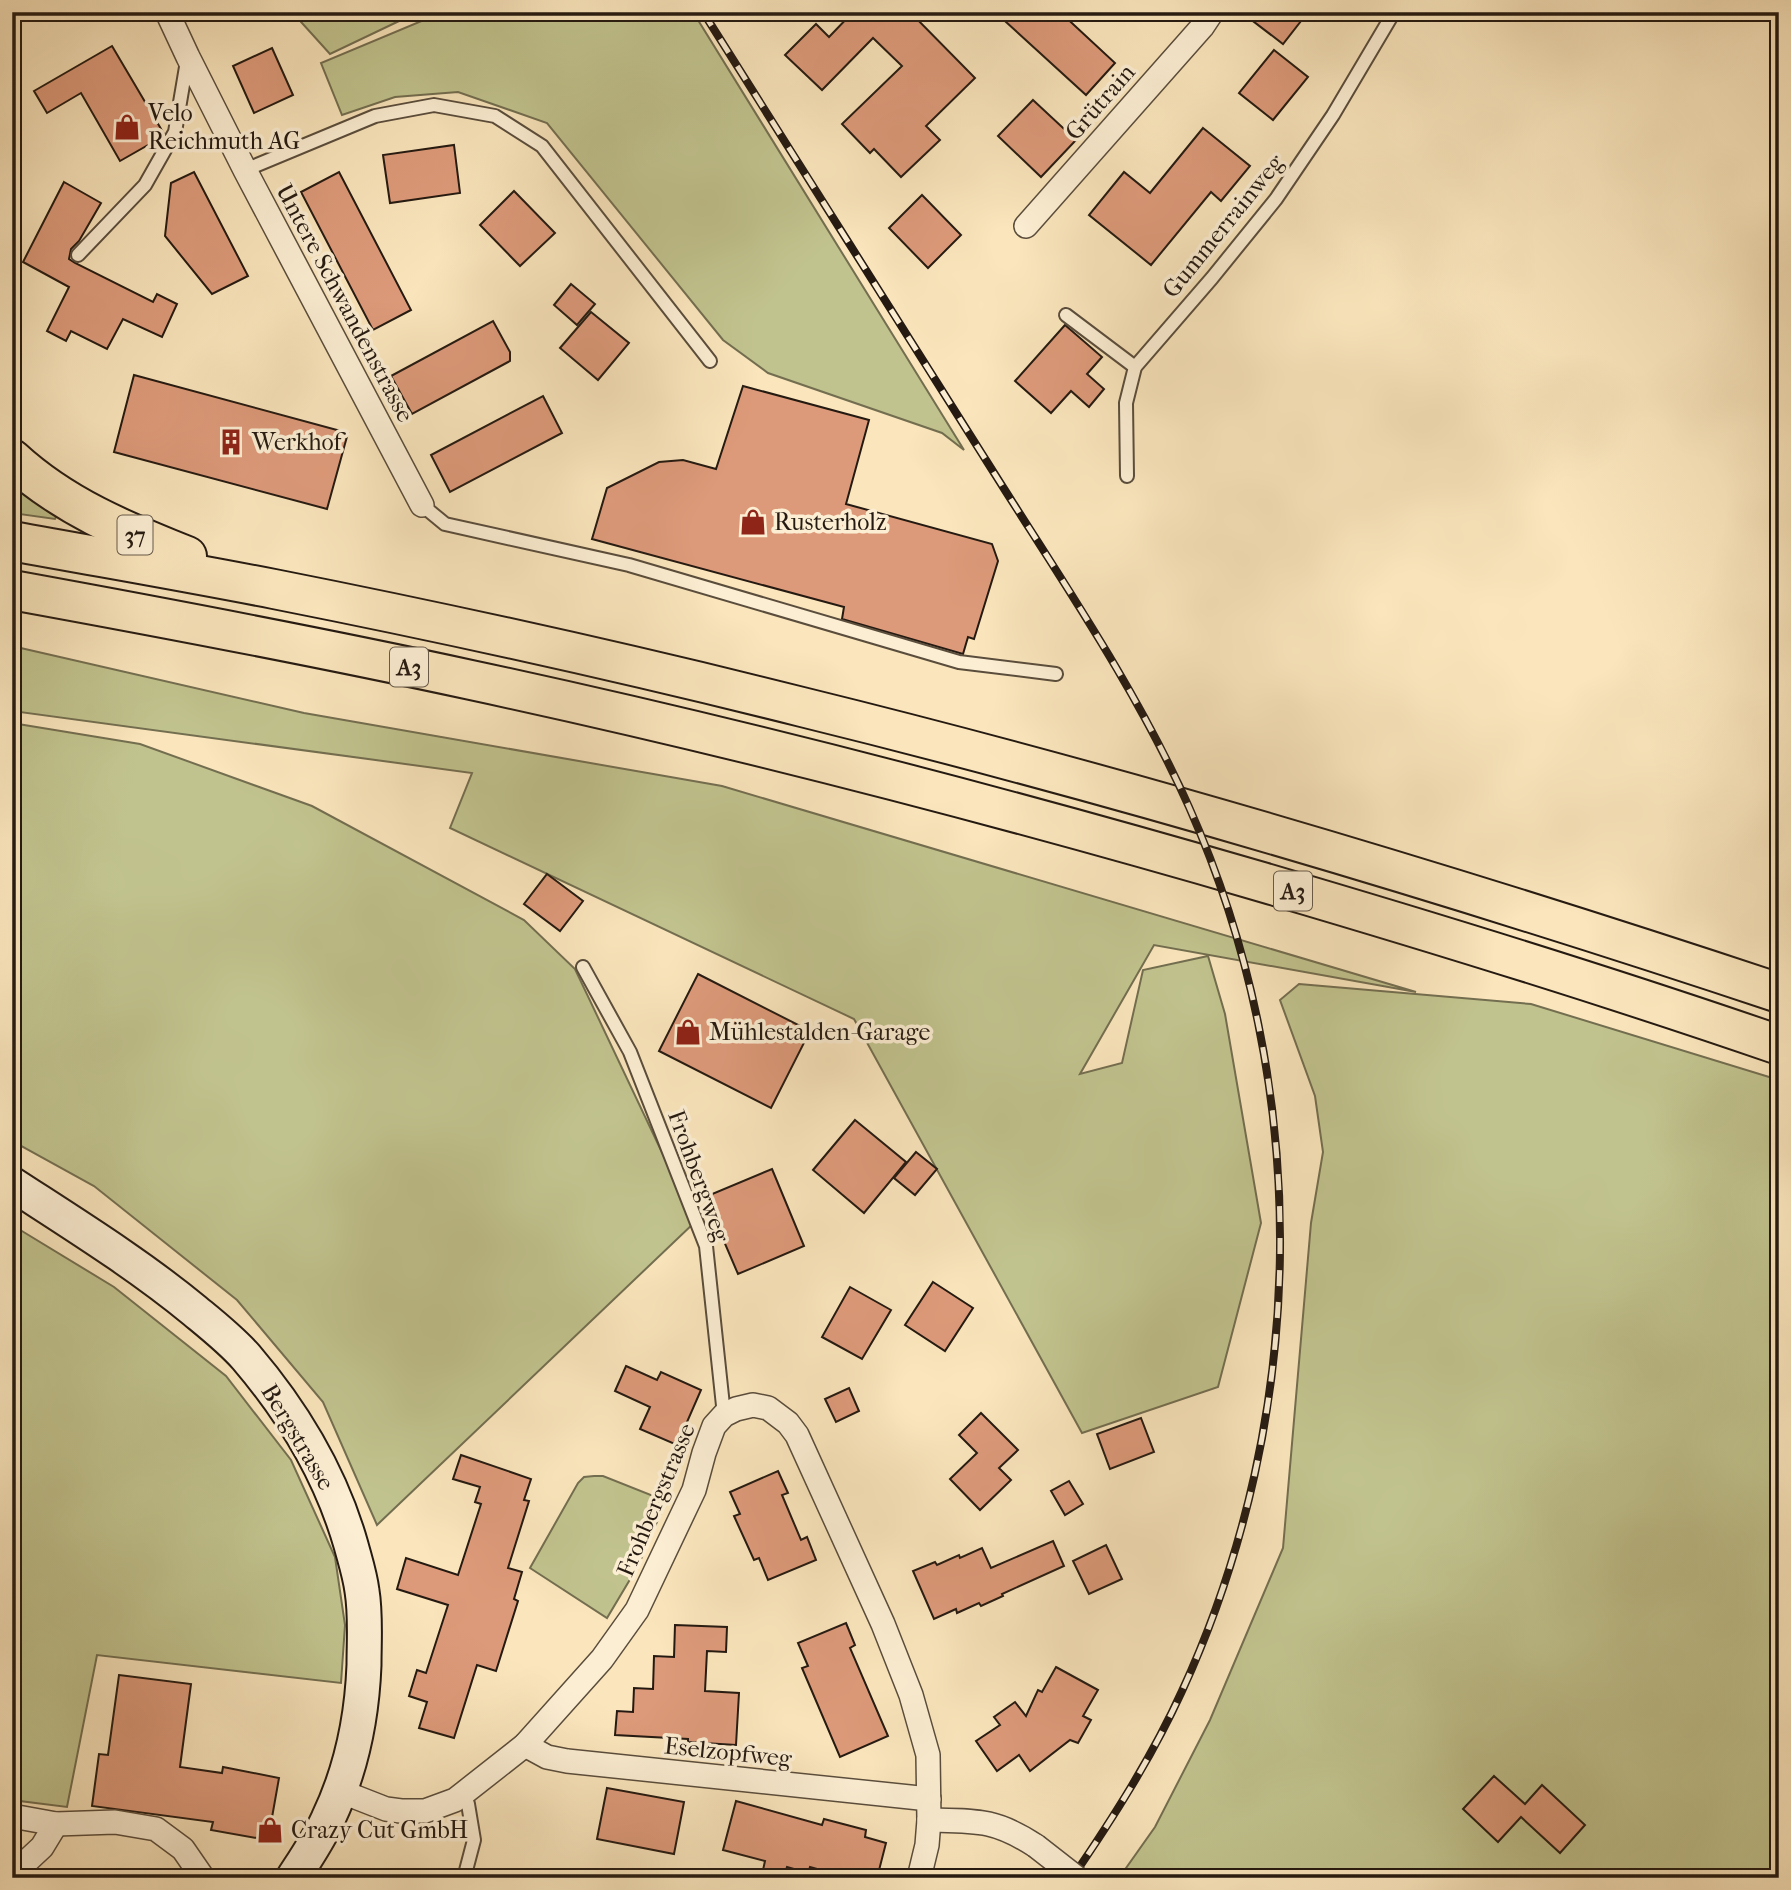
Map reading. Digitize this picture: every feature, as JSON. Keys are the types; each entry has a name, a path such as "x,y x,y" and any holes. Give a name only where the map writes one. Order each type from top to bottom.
{"highway":[{"name":"37","path":"12,459 57,495 99,519 271,588"},
{"name":"A3","path":"12,541 271,588 446,624 802,706 1318,847 1597,933 1779,993"},
{"name":"A3","path":"12,590 474,681 978,802 1391,920 1779,1045"}],"main road":[{"name":"Bergstrasse","path":"12,1184 109,1247 174,1294 245,1356 289,1412 322,1468 343,1517 362,1590 365,1628 363,1688 353,1747 340,1791 314,1847 293,1878"}],"street":[{"name":"Untere Schwandenstrasse","path":"167,12 245,170 422,505"},
{"name":"Grütrain","path":"1026,226 1202,27 1212,12"},
{"name":"Frohbergstrasse","path":"340,1791 386,1809 425,1811 455,1800 525,1745 602,1659 637,1610 694,1490 714,1426 724,1415 753,1405 768,1408 788,1423 797,1435 883,1623 911,1695 928,1755 927,1845 919,1878"},
{"name":"Eselzopfweg","path":"525,1745 547,1757 567,1761 929,1810 981,1821 1013,1832 1077,1878"},
{"path":"12,1816 56,1824 115,1822 156,1829 183,1849 203,1878"},
{"path":"12,1875 42,1847 56,1824"}],"lane":[{"name":"Gummerrainweg","path":"1127,476 1126,403 1135,367 1276,199 1333,115 1394,12"},
{"path":"78,255 145,185 175,132 188,57"},
{"path":"245,170 375,116 434,105 495,116 542,146 710,361"},
{"path":"1066,314 1135,367"},
{"path":"422,505 445,524 629,565 959,662 1056,674"},
{"name":"Frohbergweg","path":"583,967 630,1052 706,1246 724,1415"},
{"path":"464,1793 474,1840 464,1878"}],"green space":[{"path":"292,12 418,12 330,54"},
{"path":"443,12 693,12 964,450 942,433 768,373 723,340 547,123 458,92 395,97 342,115 321,63"},
{"path":"12,474 57,515 55,519 12,513"},
{"path":"12,646 304,713 722,786 1416,992 1154,945 1080,1074 1122,1063 1143,970 1208,956 1225,1014 1261,1223 1218,1387 1082,1433 854,1019 450,828 472,773 12,711"},
{"path":"12,723 140,744 312,806 524,920 575,969 695,1222 377,1525 323,1402 237,1300 94,1186 12,1141"},
{"path":"1299,984 1531,1004 1779,1080 1779,1878 1119,1878 1155,1827 1210,1720 1283,1548 1311,1223 1323,1152 1315,1096 1280,1000"},
{"path":"12,1225 114,1287 226,1376 291,1460 335,1557 345,1625 341,1683 97,1655 67,1807 12,1800"},
{"path":"603,1476 666,1501 638,1566 607,1618 530,1568 578,1483 584,1477"}],"building":[{"path":"853,12 910,12 975,78 926,126 940,140 901,177 874,149 870,153 842,124 902,66 873,38 822,90 785,55 816,24 829,37"},
{"path":"995,12 1060,12 1115,63 1086,95"},
{"path":"1241,12 1308,12 1283,44"},
{"path":"112,46 164,134 120,161 81,93 47,113 34,91"},
{"path":"272,48 293,95 254,113 233,66"},
{"path":"1274,50 1308,77 1273,120 1239,93"},
{"path":"1033,100 1076,140 1041,177 998,136"},
{"path":"1203,128 1250,166 1221,201 1211,192 1151,265 1089,215 1124,172 1150,193"},
{"path":"454,145 460,193 390,203 383,155"},
{"path":"194,172 248,276 212,294 165,236 171,183"},
{"path":"339,172 411,310 373,330 301,192"},
{"path":"64,182 101,203 79,241 71,249 69,259 153,302 157,294 177,304 162,337 123,319 107,349 71,331 66,341 47,331 69,287 23,262"},
{"path":"514,191 555,233 520,266 480,225"},
{"path":"922,195 961,235 928,268 889,228"},
{"path":"571,284 595,304 577,325 554,305"},
{"path":"591,312 629,343 598,380 560,348"},
{"path":"493,321 510,352 510,361 412,414 391,376"},
{"path":"1065,325 1102,357 1087,374 1104,389 1089,407 1071,391 1051,413 1015,381"},
{"name":"Werkhof","path":"134,375 348,433 327,509 114,452"},
{"name":"Rusterholz","path":"743,386 869,420 846,504 992,544 998,561 974,639 968,637 963,654 842,619 844,607 592,539 607,488 659,462 683,460 716,469"},
{"path":"543,396 562,433 450,492 431,455"},
{"path":"547,874 583,901 560,931 524,904"},
{"path":"698,974 810,1031 771,1108 659,1051"},
{"path":"855,1120 906,1162 864,1213 813,1170"},
{"path":"916,1152 937,1169 915,1195 894,1178"},
{"path":"772,1169 804,1246 738,1274 705,1197"},
{"path":"933,1282 973,1308 945,1351 905,1325"},
{"path":"850,1287 891,1310 862,1359 822,1337"},
{"path":"626,1366 657,1380 661,1372 701,1390 677,1445 640,1429 650,1407 615,1391"},
{"path":"849,1388 859,1411 836,1422 825,1399"},
{"path":"981,1413 1018,1450 999,1468 1011,1480 980,1510 950,1479 977,1453 959,1435"},
{"path":"1141,1418 1154,1452 1110,1469 1097,1434"},
{"path":"461,1455 531,1479 524,1500 529,1501 508,1568 522,1572 514,1599 518,1601 496,1671 477,1665 454,1738 419,1728 427,1702 409,1696 417,1670 426,1673 448,1605 397,1589 406,1558 458,1575 481,1504 475,1502 480,1487 453,1479"},
{"path":"778,1471 788,1493 782,1495 801,1540 807,1537 816,1560 768,1580 759,1558 754,1560 734,1516 740,1514 730,1492"},
{"path":"1069,1481 1083,1504 1065,1515 1051,1491"},
{"path":"1053,1541 1064,1566 981,1606 979,1603 957,1613 956,1609 934,1619 913,1571 935,1562 937,1565 959,1555 960,1558 982,1548 991,1568"},
{"path":"1106,1545 1122,1579 1089,1594 1073,1561"},
{"path":"846,1623 855,1645 850,1648 888,1736 840,1757 802,1668 808,1666 798,1643"},
{"path":"675,1625 727,1627 726,1652 707,1651 705,1691 739,1693 736,1745 615,1735 617,1711 633,1712 634,1688 653,1689 654,1656 674,1657"},
{"path":"1056,1667 1098,1690 1083,1716 1091,1720 1078,1743 1070,1740 1030,1771 1019,1755 997,1771 976,1741 1000,1725 994,1717 1015,1702 1026,1716 1038,1690 1042,1692"},
{"path":"119,1675 191,1684 180,1767 222,1773 223,1767 279,1778 268,1840 211,1830 213,1822 92,1806 99,1754 108,1755"},
{"path":"1494,1776 1525,1804 1542,1785 1585,1825 1560,1853 1521,1817 1498,1842 1463,1809"},
{"path":"607,1788 684,1802 674,1854 597,1839"},
{"path":"736,1801 822,1825 824,1819 866,1830 865,1837 886,1843 877,1878 849,1878 810,1867 808,1873 787,1867 784,1876 763,1870 765,1861 723,1850"}],"railway":[{"path":"703,12 1123,679 1189,807 1230,914 1258,1024 1275,1136 1280,1249 1273,1363 1255,1475 1224,1585 1182,1691 1131,1787 1072,1878"}],"place":[{"name":"Velo Reichmuth AG","path":"127,127"},
{"name":"Werkhof","path":"231,442"},
{"name":"Rusterholz","path":"753,522"},
{"name":"Mühlestalden-Garage","path":"688,1032"},
{"name":"Crazy Cut GmbH","path":"270,1830"}]}
